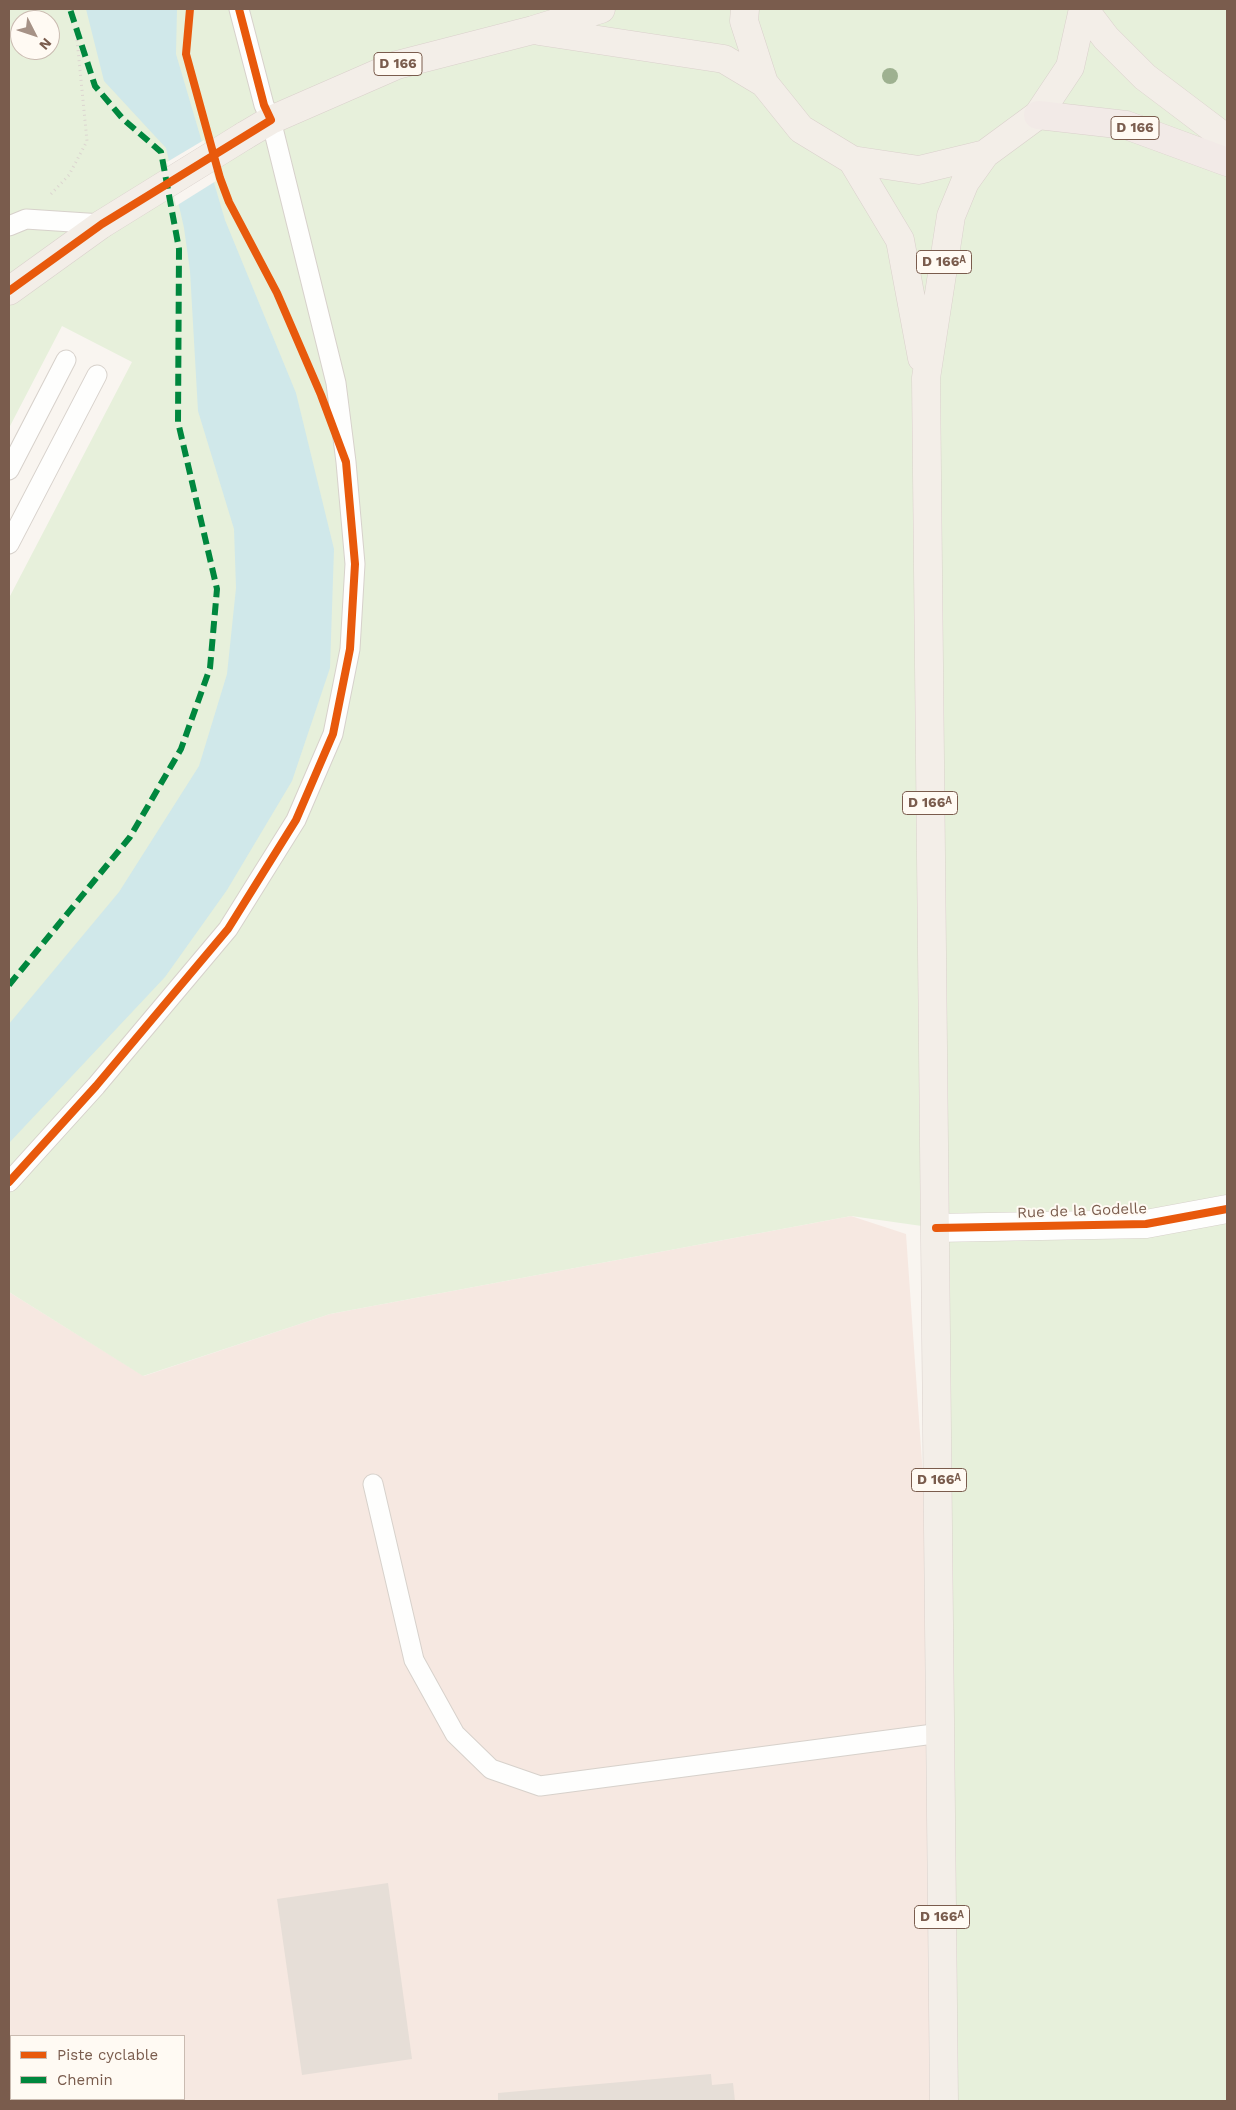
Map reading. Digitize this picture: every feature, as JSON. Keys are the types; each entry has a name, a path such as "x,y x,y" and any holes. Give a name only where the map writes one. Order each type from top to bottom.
{"highway":[{"name":"D 166","path":"1038,115 1126,125 1227,162"}],"main road":[{"name":"D 166","path":"9,291 102,224 271,120 397,65 533,30 601,9"},
{"path":"745,9 744,22 764,83 801,129 852,160 919,170 985,154 1038,115 1070,67 1083,9"},
{"path":"1083,9 1106,38 1145,77 1227,139"},
{"name":"D 166","path":"533,30 724,59 764,83"},
{"name":"D 166ᴬ","path":"944,2101 926,378 952,216 965,182 985,154"},
{"name":"D 166ᴬ","path":"852,160 900,240 926,378"}],"street":[{"name":"Rue de la Godelle","path":"936,1228 1146,1224 1227,1209"}],"lane":[{"path":"9,1182 96,1086 228,930 296,820 333,734 350,649 354,574 346,462 336,383 271,120 264,106 239,9"},
{"path":"18,222 102,224"},
{"path":"9,470 66,360"},
{"path":"9,544 97,375"},
{"path":"373,1484 414,1660 455,1734 491,1769 540,1786 941,1732"}],"path":[{"path":"190,9 186,54 208,131"},
{"path":"18,222 69,175 87,141 76,29"},
{"path":"220,178 230,202 277,293 295,336"}],"shaded area":[{"path":"851,1216 906,1234 941,1733 944,2101 9,2101 9,1292 144,1376 330,1314"}],"green space":[{"path":"9,9 1227,9 1227,2101 944,2101 936,1228 851,1216 330,1314 143,1376 9,1292 9,598 132,362 62,326 9,428"}],"water":[{"path":"86,9 177,9 176,54 225,220 296,393 334,549 330,668 292,781 227,890 165,977 9,1143 9,1024 119,892 199,766 227,674 236,588 234,529 198,411 190,271 184,228 166,148 104,81"}],"pier":[{"path":"204,140 216,181 176,206 167,162"}],"building":[{"path":"388,1883 412,2059 302,2075 277,1899"},
{"path":"711,2074 712,2085 733,2083 735,2101 498,2101 498,2093"}],"marked path":[{"path":"9,985 130,837 181,749 210,668 217,589 178,422 179,249 161,152 123,119 95,86 70,9"}],"cycle path":[{"path":"9,1182 96,1086 228,929 296,820 333,734 350,649 355,564 346,462 321,395 277,293 229,202 220,178 186,54 190,9"},
{"path":"9,291 102,224 271,120 264,105 239,9"},
{"path":"936,1228 1146,1224 1227,1209"}]}
